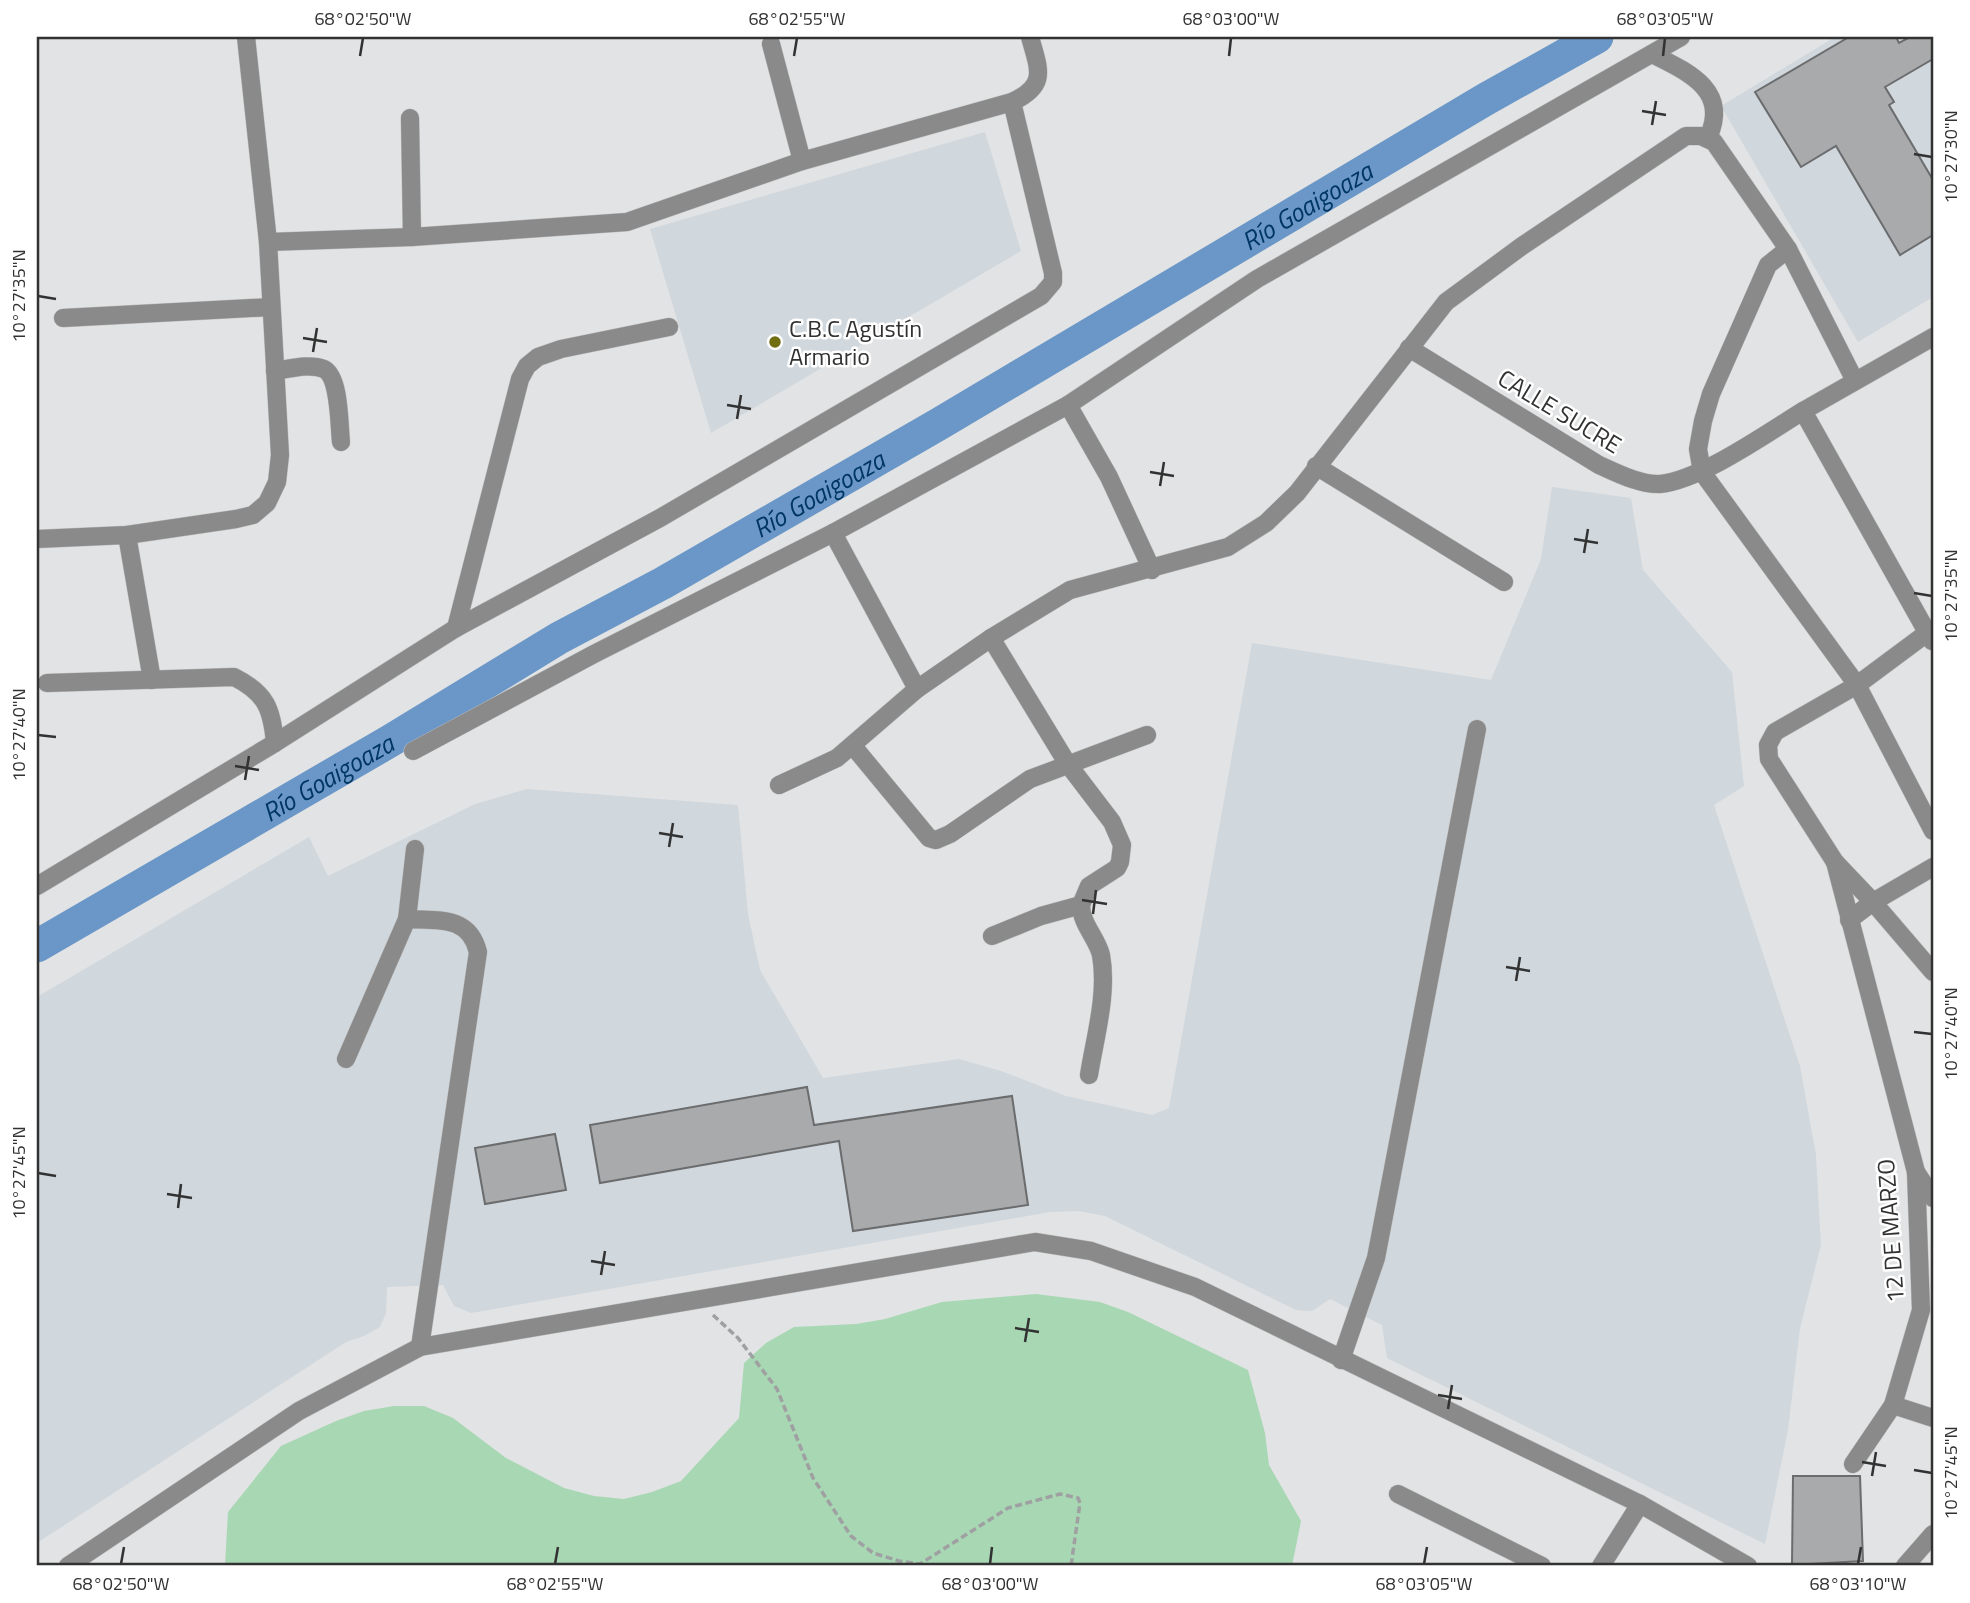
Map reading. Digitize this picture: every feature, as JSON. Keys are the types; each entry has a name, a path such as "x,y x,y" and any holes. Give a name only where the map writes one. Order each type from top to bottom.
{"street":[{"path":"37,539 127,535 253,515 267,503 277,482 280,455 268,242 246,37"},
{"path":"268,242 412,237 627,222 802,161 1012,102 1028,94 1038,80 1038,67 1030,37"},
{"path":"413,751 594,653 834,533 1068,405 1257,279 1681,37"},
{"path":"771,44 802,161"},
{"path":"1652,54 1692,76 1705,88 1715,109 1713,128 1708,138"},
{"path":"37,886 275,743 456,628 660,518 1041,296 1053,282 1053,273 1012,102"},
{"path":"410,118 412,237"},
{"path":"779,785 837,758 917,689 991,638 1070,590 1152,570 1228,547 1266,523 1297,493 1446,302 1522,246 1686,136 1708,138 1714,142 1788,248 1856,380"},
{"path":"1788,248 1768,265 1711,394 1698,449 1702,472 1857,685 1933,831"},
{"path":"63,318 271,307"},
{"path":"456,628 520,379 527,366 538,357 561,349 669,327"},
{"name":"CALLE SUCRE","path":"1409,348 1599,465 1629,478 1659,484 1702,472 1933,337"},
{"path":"275,370 313,367 324,369 331,375 335,384 341,442"},
{"path":"1068,405 1109,477 1152,570"},
{"path":"1803,411 1930,638 1857,685 1775,732 1768,745 1769,759 1835,862 1933,972"},
{"path":"1316,466 1504,582"},
{"path":"834,533 917,689"},
{"path":"127,535 152,680"},
{"path":"991,638 1067,763 1112,822 1122,845 1122,855 1117,868 1089,886 1082,898 1081,905 1089,933 1100,950 1103,971 1089,1075"},
{"path":"47,683 234,677 251,686 263,699 272,716 275,743"},
{"path":"1341,1360 1376,1258 1477,729"},
{"path":"853,746 929,838 936,841 1030,779 1147,735"},
{"path":"346,1059 407,919 415,849"},
{"name":"12 DE MARZO","path":"1835,862 1916,1172 1927,1303 1893,1405 1853,1464"},
{"path":"1849,920 1873,902 1933,867"},
{"path":"992,936 1041,916 1081,905"},
{"path":"407,919 459,924 475,939 478,952 420,1346"},
{"path":"1916,1172 1933,1198"},
{"path":"68,1566 299,1411 420,1346 1035,1242 1091,1251 1195,1287 1640,1504 1748,1566"},
{"path":"1893,1405 1933,1418"},
{"path":"1398,1494 1542,1566"},
{"path":"1601,1566 1640,1504"},
{"path":"1905,1566 1933,1534"}],"path":[{"path":"695,1299 738,1338 777,1390 813,1478 851,1536 873,1552 899,1561 920,1564 1008,1507 1067,1493 1078,1498 1080,1503 1071,1566"}],"shaded area":[{"path":"1835,37 1933,37 1933,297 1858,342 1721,106"},
{"name":"C.B.C Agustín Armario","path":"985,132 1021,251 711,433 650,229"},
{"path":"1552,487 1631,498 1643,570 1732,672 1744,786 1714,805 1800,1066 1816,1155 1821,1245 1800,1328 1788,1430 1765,1544 1387,1358 1382,1325 1330,1299 1312,1311 1296,1310 1105,1216 1079,1211 1050,1212 471,1313 454,1306 443,1285 387,1287 386,1313 380,1327 346,1342 37,1543 37,997 309,837 328,876 475,804 527,789 738,805 748,914 760,970 823,1078 959,1059 1001,1071 1066,1096 1152,1115 1169,1108 1252,643 1491,680 1541,559"}],"green space":[{"path":"1036,1294 1100,1302 1128,1312 1248,1370 1265,1433 1269,1465 1301,1521 1292,1566 225,1566 228,1512 281,1446 364,1411 394,1406 424,1406 453,1418 506,1458 564,1488 594,1496 624,1499 681,1481 739,1418 744,1363 766,1343 794,1327 856,1324 885,1319 942,1302"}],"building":[{"path":"1849,37 1896,37 1899,43 1910,37 1933,37 1933,59 1885,87 1894,102 1889,105 1933,180 1933,235 1900,255 1836,146 1801,167 1755,92"},
{"path":"807,1087 814,1125 1012,1096 1028,1205 853,1231 839,1141 600,1183 590,1125"},
{"path":"555,1134 566,1190 485,1204 475,1148"},
{"path":"1793,1476 1860,1476 1863,1561 1792,1565"}],"waterway":[{"name":"Río Goaigoaza","path":"37,946 390,741 559,638 663,583 939,424 1486,99 1597,37"}],"place":[{"name":"C.B.C Agustín Armario","path":"775,342"}]}
